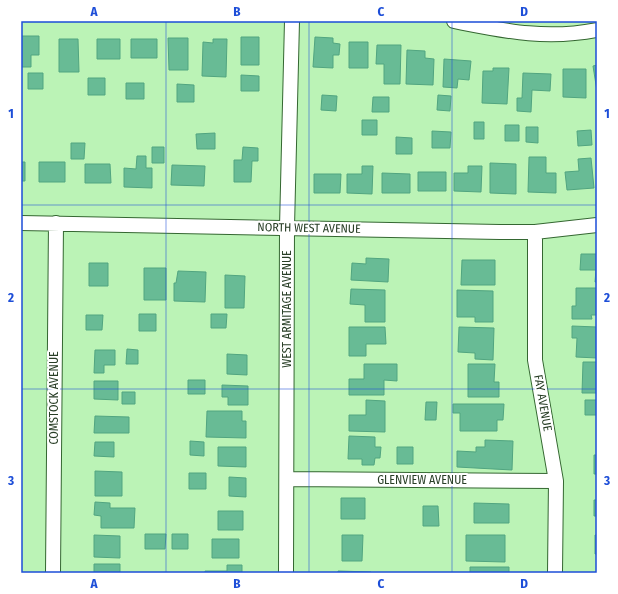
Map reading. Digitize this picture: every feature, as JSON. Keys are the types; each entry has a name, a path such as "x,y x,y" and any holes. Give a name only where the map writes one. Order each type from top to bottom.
{"street":[{"name":"WEST ARMITAGE AVENUE","path":"286,573 287,227 292,21"},
{"path":"454,21 520,33 549,36 597,30"},
{"name":"NORTH WEST AVENUE","path":"21,223 534,232 597,225"},
{"name":"COMSTOCK AVENUE","path":"53,573 56,223"},
{"name":"FAY AVENUE","path":"534,232 536,360 556,481 555,573"},
{"name":"GLENVIEW AVENUE","path":"287,479 556,481"}],"building":[{"path":"21,36 39,36 39,55 31,55 31,67 21,67"},
{"path":"241,37 259,37 259,65 241,65"},
{"path":"315,37 333,38 333,43 340,44 339,55 333,55 333,68 313,67"},
{"path":"168,38 188,38 188,70 169,70"},
{"path":"59,39 78,39 79,72 59,72"},
{"path":"97,39 120,39 120,59 97,59"},
{"path":"131,39 157,39 157,58 131,58"},
{"path":"213,39 227,39 226,77 202,76 203,42 213,43"},
{"path":"349,42 368,42 368,68 349,68"},
{"path":"377,45 401,45 400,84 384,84 384,64 376,64"},
{"path":"407,50 425,51 425,58 434,59 433,85 406,84"},
{"path":"444,59 471,61 469,80 458,79 457,88 443,87"},
{"path":"597,65 597,91 593,66"},
{"path":"493,68 509,68 507,104 482,103 483,71 493,71"},
{"path":"563,69 586,69 586,98 563,97"},
{"path":"28,73 43,73 43,89 28,89"},
{"path":"523,73 551,74 550,91 532,90 531,112 517,111 517,98 522,98"},
{"path":"241,75 259,76 259,91 241,91"},
{"path":"88,78 105,78 105,95 88,95"},
{"path":"126,83 144,83 144,99 126,99"},
{"path":"177,84 194,85 194,102 177,102"},
{"path":"322,95 337,96 336,111 321,110"},
{"path":"438,95 451,96 450,111 437,110"},
{"path":"373,97 389,97 389,112 372,112"},
{"path":"362,120 377,120 377,135 362,135"},
{"path":"474,122 484,122 484,139 474,139"},
{"path":"505,125 519,125 519,141 505,141"},
{"path":"526,127 538,127 538,143 526,142"},
{"path":"591,130 592,145 578,146 577,131"},
{"path":"432,131 451,132 450,148 432,148"},
{"path":"215,133 215,149 197,149 196,134"},
{"path":"396,137 412,138 412,154 396,154"},
{"path":"71,143 85,143 84,159 71,159"},
{"path":"152,147 164,147 164,163 152,163"},
{"path":"243,147 258,148 258,161 252,161 251,182 234,182 234,160 242,160"},
{"path":"137,156 146,156 146,168 152,168 152,188 124,187 124,168 136,169"},
{"path":"529,157 546,157 546,173 556,173 556,193 528,192"},
{"path":"591,158 594,188 567,190 565,172 579,171 578,159"},
{"path":"21,162 25,162 25,181 21,181"},
{"path":"39,162 65,162 65,182 39,182"},
{"path":"490,163 516,164 516,194 490,193"},
{"path":"85,164 110,164 111,183 85,183"},
{"path":"172,165 205,166 204,186 171,185"},
{"path":"362,166 373,166 372,194 347,193 347,174 362,174"},
{"path":"468,166 482,166 481,192 454,191 454,173 468,173"},
{"path":"418,172 446,172 446,191 418,191"},
{"path":"382,173 410,174 410,193 382,193"},
{"path":"314,174 341,174 340,193 314,193"},
{"path":"581,254 597,254 597,282 595,282 596,270 580,270"},
{"path":"366,258 389,259 388,282 351,280 352,263 366,264"},
{"path":"462,260 495,260 495,285 461,285"},
{"path":"89,263 108,263 108,286 89,286"},
{"path":"144,268 166,268 166,300 144,300"},
{"path":"178,271 206,272 205,302 174,301 174,283 176,283"},
{"path":"225,275 245,276 244,308 225,308"},
{"path":"576,288 597,288 597,315 591,315 592,319 572,319 572,306 576,306"},
{"path":"351,289 385,290 385,322 365,322 365,305 350,304"},
{"path":"457,290 493,291 493,322 475,322 475,317 457,317"},
{"path":"139,314 156,314 156,331 139,331"},
{"path":"211,314 227,314 226,328 211,328"},
{"path":"86,315 103,315 102,330 86,330"},
{"path":"572,326 597,327 597,358 576,357 577,338 572,338"},
{"path":"349,327 385,327 386,344 366,344 366,356 349,356"},
{"path":"459,327 494,328 493,360 475,359 475,353 458,352"},
{"path":"127,349 138,350 138,364 126,364"},
{"path":"95,350 115,350 115,365 104,365 104,373 94,373"},
{"path":"227,354 247,355 247,375 227,374"},
{"path":"583,362 597,362 597,393 582,393"},
{"path":"364,364 397,364 397,381 384,380 384,395 349,395 349,379 364,379"},
{"path":"468,364 495,364 494,382 499,382 499,397 468,397"},
{"path":"188,380 205,380 205,394 188,394"},
{"path":"94,381 118,381 118,400 94,399"},
{"path":"222,385 248,386 248,405 228,405 228,397 222,397"},
{"path":"122,392 135,392 135,404 122,404"},
{"path":"366,400 385,401 385,432 349,431 349,415 366,415"},
{"path":"585,400 597,400 597,415 585,415"},
{"path":"426,402 437,402 436,420 425,420"},
{"path":"453,404 504,404 503,420 497,420 497,431 460,431 460,413 453,413"},
{"path":"207,411 242,411 242,421 246,421 246,438 206,437"},
{"path":"95,416 129,417 129,433 94,433"},
{"path":"349,436 375,437 375,447 381,447 380,458 375,458 374,465 362,465 362,459 348,459"},
{"path":"485,440 513,441 512,470 457,467 457,451 476,452 476,447 485,447"},
{"path":"190,441 204,442 204,456 190,455"},
{"path":"95,442 114,442 114,457 94,456"},
{"path":"218,447 246,447 246,467 218,466"},
{"path":"397,447 413,447 413,464 397,464"},
{"path":"594,455 597,455 597,474 594,474"},
{"path":"95,471 122,472 122,496 95,496"},
{"path":"189,473 206,473 206,489 189,489"},
{"path":"229,477 246,478 246,497 229,496"},
{"path":"341,498 365,498 365,519 341,519"},
{"path":"594,500 597,500 597,516 594,516"},
{"path":"95,502 110,503 110,508 135,508 134,528 101,528 101,516 94,515"},
{"path":"474,503 509,504 509,523 474,523"},
{"path":"423,506 438,506 439,526 423,526"},
{"path":"218,511 243,511 243,530 218,530"},
{"path":"145,534 166,534 165,549 145,549"},
{"path":"172,534 188,534 188,549 172,549"},
{"path":"94,535 120,536 120,558 94,557"},
{"path":"342,535 363,535 362,561 342,561"},
{"path":"466,535 505,535 505,562 466,561"},
{"path":"595,535 597,535 597,554 595,554"},
{"path":"212,539 239,539 239,558 212,558"},
{"path":"94,564 120,564 120,573 94,573"},
{"path":"227,565 242,565 242,573 205,573 205,571 227,571"},
{"path":"470,567 509,567 509,573 470,573"},
{"path":"338,571 371,572 371,573 338,573"}]}
